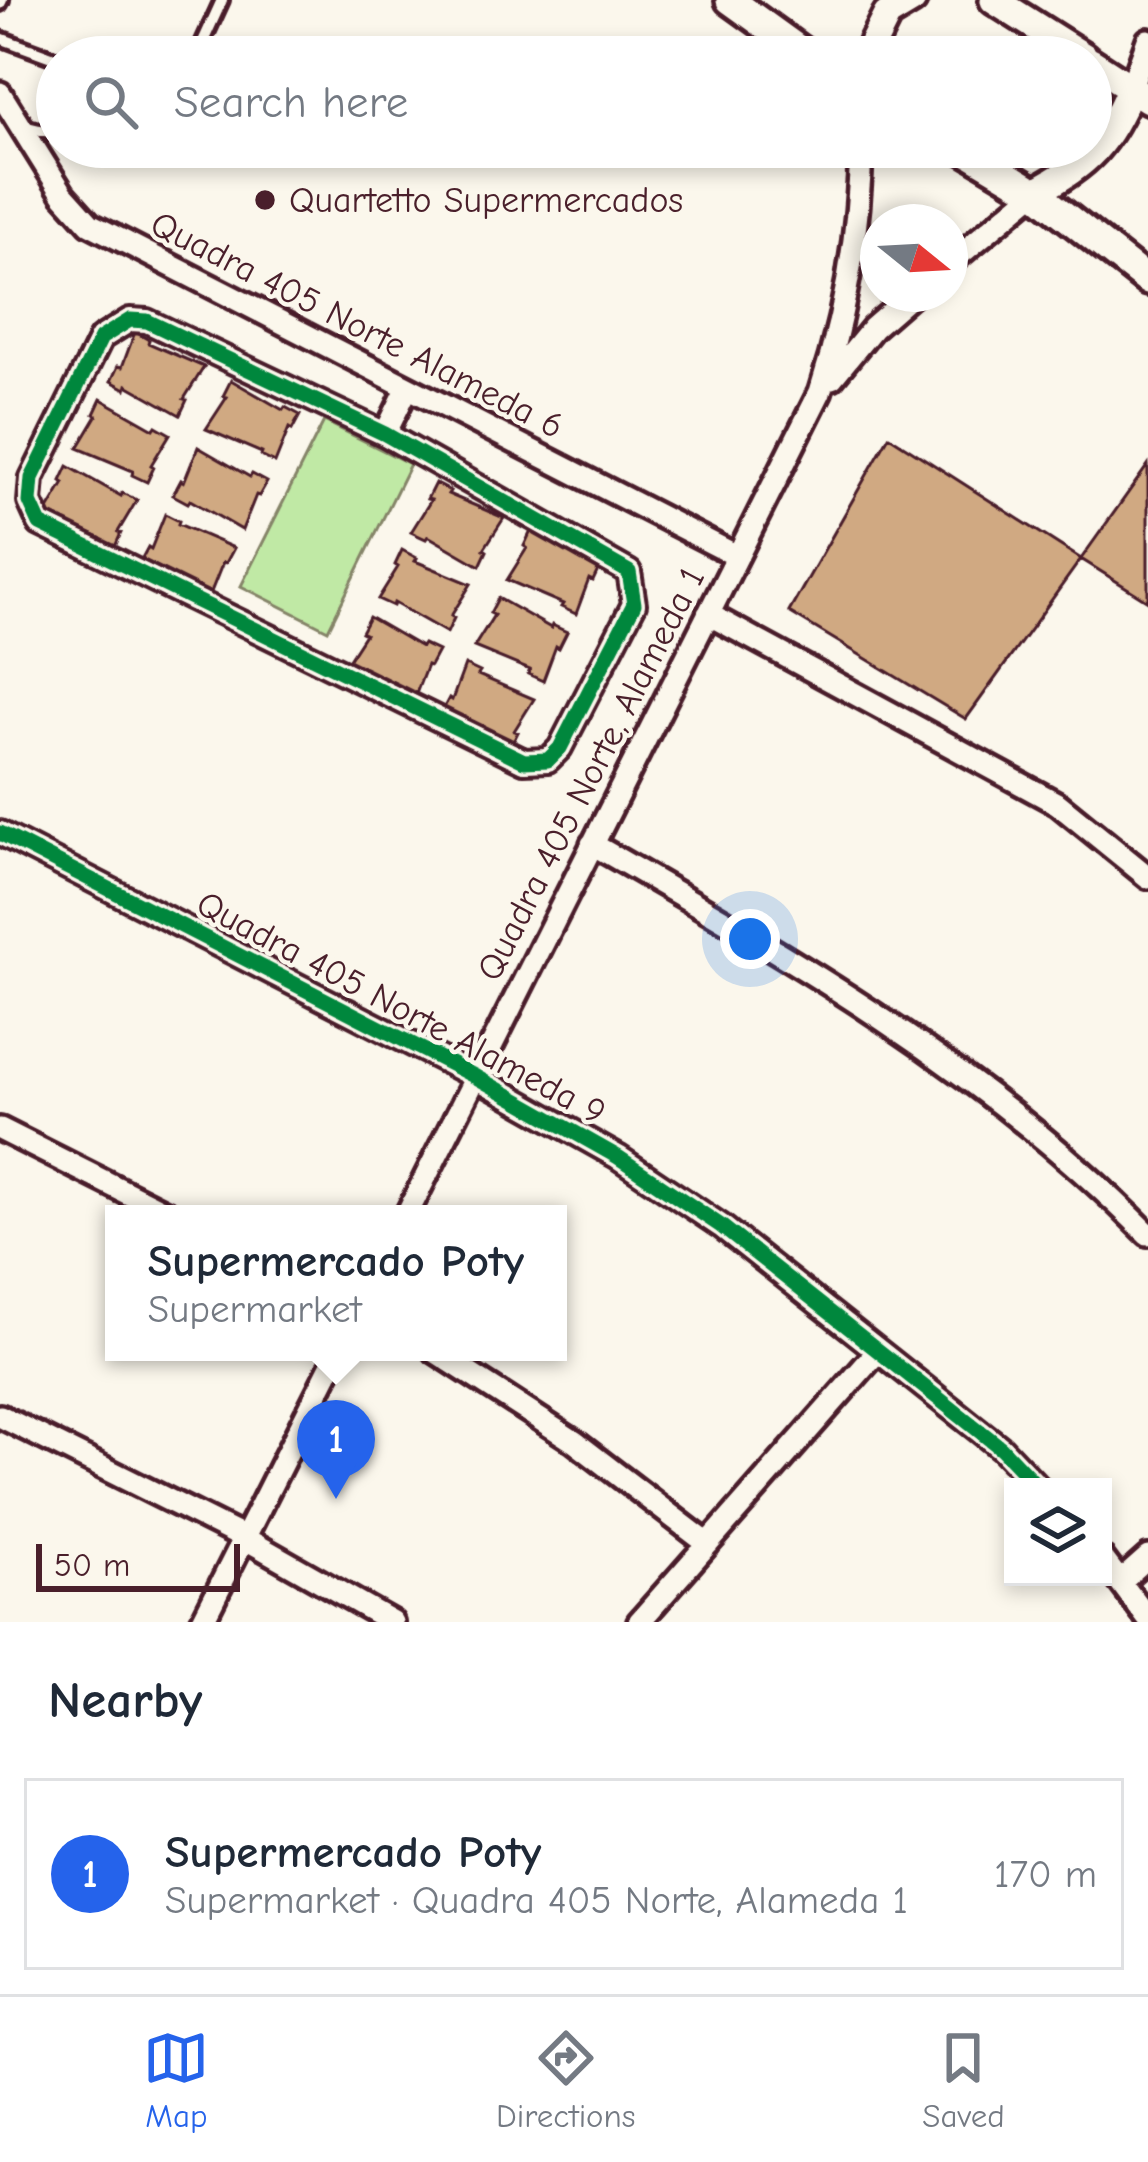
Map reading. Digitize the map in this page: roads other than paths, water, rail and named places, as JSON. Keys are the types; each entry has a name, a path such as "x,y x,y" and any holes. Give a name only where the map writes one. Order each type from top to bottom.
{"street":[{"path":"730,0 780,36"},
{"path":"873,36 886,15 912,0"},
{"path":"994,0 1051,36"},
{"path":"1112,130 1140,93 1148,40"},
{"path":"1112,75 1140,93"},
{"name":"Quadra 405 Norte Alameda 6","path":"0,93 36,151"},
{"name":"Quadra 405 Norte Alameda 6","path":"47,168 90,224 736,556"},
{"path":"820,392 845,307 860,168"},
{"path":"995,168 1035,192 1148,281"},
{"path":"968,247 1035,192 1077,168"},
{"path":"820,392 891,312"},
{"path":"130,320 147,321 385,434 629,572 634,604 560,748 548,760 524,761 186,598 40,524 30,502 32,478 101,338 130,320"},
{"path":"385,434 407,389"},
{"name":"Quadra 405 Norte, Alameda 1","path":"412,1205 820,392"},
{"path":"707,614 1058,804 1148,877"},
{"name":"Quadra 405 Norte Alameda 9","path":"0,833 476,1077 618,1157 722,1226 1001,1448 1029,1478"},
{"path":"592,844 807,968 987,1092 1093,1178 1148,1234"},
{"path":"0,1129 151,1205"},
{"path":"639,1622 877,1352"},
{"path":"202,1622 333,1361"},
{"path":"450,1361 562,1433 708,1544"},
{"path":"0,1416 244,1538 392,1622"},
{"path":"1121,1581 1148,1557"},
{"path":"1112,1570 1148,1619"}],"lane":[{"path":"206,36 223,0"},
{"path":"0,38 36,51"},
{"path":"20,125 36,129"}],"place":[{"name":"Quartetto Supermercados","path":"265,200"},
{"name":"Supermercado Poty","path":"336,1499"}]}
